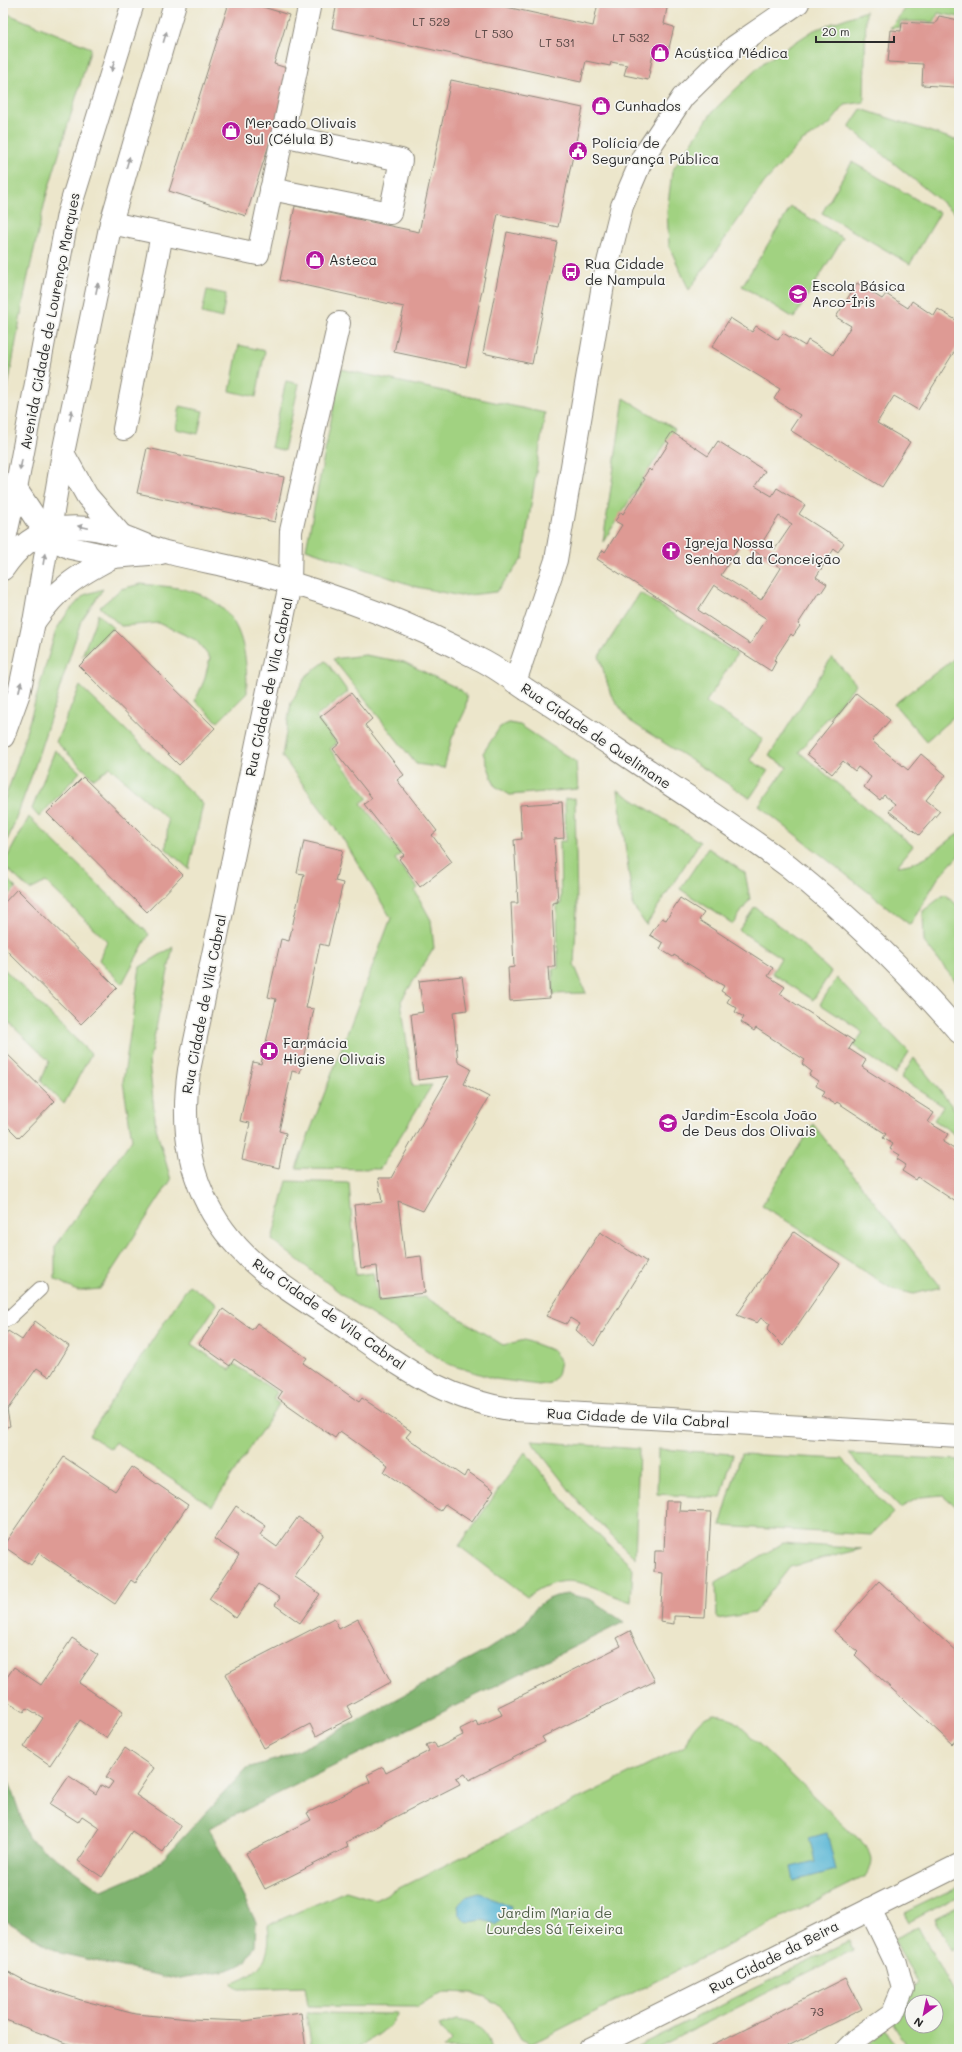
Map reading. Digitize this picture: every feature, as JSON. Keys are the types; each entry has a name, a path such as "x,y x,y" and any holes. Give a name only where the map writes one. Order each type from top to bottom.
{"street":[{"name":"Avenida Cidade de Lourenço Marques","path":"3,548 16,489 68,214 133,3"},
{"path":"3,737 19,693 34,622 48,532 63,453 111,223 175,3"},
{"path":"111,223 258,254 310,3"},
{"path":"515,682 556,560 604,279 622,206 643,157 683,97 734,47 798,3"},
{"path":"271,189 390,214 401,160 282,135"},
{"path":"124,429 162,234"},
{"name":"Rua Cidade de Vila Cabral","path":"339,324 291,531 290,584 185,1094 186,1141 192,1165 205,1198 223,1229 238,1248 260,1268 408,1371 434,1386 474,1402 515,1410 959,1436"},
{"name":"Rua Cidade de Quelimane","path":"63,453 88,496 121,535"},
{"name":"Rua Cidade de Quelimane","path":"16,489 26,507 48,532 58,542 71,548 114,557 166,553"},
{"name":"Rua Cidade de Quelimane","path":"3,569 11,557 33,538 60,527 75,525 121,535 166,553 256,573 290,584 382,615 481,659 740,831 788,867 835,905 879,946 921,989 959,1032"},
{"name":"Rua Cidade de Quelimane","path":"34,622 51,598 62,588 89,570 114,557"},
{"name":"Rua Cidade da Beira","path":"590,2049 959,1864"},
{"path":"847,2049 858,2038 893,2014 903,1989 896,1963 870,1908"}],"lane":[{"path":"3,1321 9,1318 40,1289"}],"green space":[{"path":"910,3 959,3 959,17 938,13 934,22 900,21 900,27 890,28"},
{"path":"866,11 864,102 845,105 829,125 801,142 764,183 689,290 669,246 667,212 672,171 713,111 763,63 814,30"},
{"path":"3,12 91,48 46,197 27,281 3,414"},
{"path":"861,109 959,141 959,216 849,127"},
{"path":"852,162 940,213 910,264 822,213"},
{"path":"791,207 843,238 794,318 742,286"},
{"path":"207,290 226,294 222,318 202,313"},
{"path":"239,345 265,351 256,397 230,391"},
{"path":"341,369 545,413 523,558 496,592 460,596 417,587 306,549"},
{"path":"286,381 299,384 284,451 271,447"},
{"path":"624,398 675,429 603,542"},
{"path":"180,406 203,411 198,434 176,429"},
{"path":"141,584 178,588 207,598 220,607 230,617 238,630 245,659 247,693 218,722 195,701 204,681 210,658 196,640 159,623 121,626 100,607 121,589"},
{"path":"103,589 81,621 33,772 11,832 3,848 3,804 16,767 56,630 68,612 84,595"},
{"path":"640,593 737,654 706,702 763,739 750,760 768,771 750,798 630,721 611,695 599,656"},
{"path":"98,614 113,628 82,656"},
{"path":"365,655 404,662 461,690 467,697 465,711 452,738 444,768 416,764 333,659"},
{"path":"832,657 856,684 799,752 913,846 897,866 915,862 931,854 959,833 959,855 938,878 910,925 759,806 787,767 769,756"},
{"path":"955,658 959,665 959,712 926,741 894,704"},
{"path":"326,661 348,692 316,717 337,743 330,749 368,798 361,803 401,854 395,859 418,888 415,891 431,920 434,948 401,1001 413,1086 432,1085 380,1169 296,1168 391,918 343,839 282,756 291,703 307,675"},
{"path":"80,686 203,804 189,869 166,849 168,820 110,767 94,779 56,742"},
{"path":"509,723 520,725 576,762 578,789 510,795 495,786 483,753 500,727"},
{"path":"55,750 80,772 39,817 32,809"},
{"path":"618,790 700,842 646,925 633,906"},
{"path":"575,798 577,908 574,964 586,993 553,994 553,968 558,968 557,904 561,904 560,841 566,841 565,799"},
{"path":"29,817 149,934 122,984 99,960 107,941 46,882 30,890 3,865"},
{"path":"708,848 745,873 750,899 733,924 680,889"},
{"path":"3,875 16,888 3,901"},
{"path":"945,894 959,907 959,986 924,942 923,911"},
{"path":"755,907 795,938 831,972 813,1000 772,973 781,958 739,930"},
{"path":"173,947 149,1062 156,1128 171,1180 100,1289 77,1291 55,1279 55,1247 132,1139 123,1082 140,967"},
{"path":"3,968 91,1054 64,1104 41,1081 49,1061 3,1017"},
{"path":"837,978 909,1052 895,1074 854,1046 863,1032 820,1004"},
{"path":"914,1058 959,1115 959,1137 934,1120 943,1106 901,1078"},
{"path":"813,1124 941,1287 914,1294 892,1289 762,1205"},
{"path":"287,1181 349,1183 356,1275 373,1273 378,1301 425,1297 503,1345 525,1340 554,1351 560,1361 557,1375 550,1383 539,1385 495,1379 448,1364 352,1302 272,1240"},
{"path":"189,1285 217,1304 191,1344 230,1370 234,1364 277,1392 273,1399 279,1404 212,1506 115,1442 111,1449 89,1435"},
{"path":"531,1441 639,1449 635,1558 581,1505"},
{"path":"658,1449 733,1454 721,1498 657,1494"},
{"path":"525,1452 570,1508 633,1568 631,1602 591,1586 568,1581 542,1588 527,1597 459,1546"},
{"path":"741,1454 843,1459 893,1513 871,1535 720,1526"},
{"path":"849,1454 959,1460 959,1509 943,1495 920,1497 900,1508"},
{"path":"783,1543 862,1549 790,1567 754,1613 717,1619 716,1583"},
{"path":"567,1594 590,1599 624,1622 209,1828 256,1922 255,1946 246,1961 238,1966 228,1970 175,1979 60,1953 3,1919 3,1764 28,1838 102,1891 146,1872 164,1858 247,1768 281,1758 327,1737 487,1650 524,1625 535,1608 546,1600"},
{"name":"Jardim Maria de Lourdes Sá Teixeira","path":"714,1714 727,1716 738,1724 866,1846 872,1861 870,1869 865,1876 531,2044 521,2039 506,2013 497,2004 485,1997 472,1993 446,1992 433,1997 417,2007 308,2006 305,1987 239,1989 233,1986 232,1983 251,1974 263,1962 268,1946 268,1925 346,1891 375,1900 685,1746 689,1735 695,1726 703,1719"},
{"path":"959,1886 959,1896 909,1922 904,1913"},
{"path":"959,1906 959,1947 951,1951 935,1918"},
{"path":"918,1927 959,2004 959,2049 909,2049 893,2023 904,2005 904,2034 944,2034 944,1994 910,1994 917,1983 894,1939"},
{"path":"849,1941 853,1950 654,2049 632,2049"},
{"path":"306,2013 398,2014 389,2026 369,2041 343,2050 334,2050 312,2049"},
{"path":"457,2020 480,2028 487,2037 490,2049 443,2049 451,2041 439,2026"},
{"path":"885,2028 897,2049 864,2049"}],"water":[{"path":"827,1833 836,1870 794,1881 791,1867 815,1861 809,1838"},
{"path":"479,1893 503,1904 512,1906 510,1913 495,1924 482,1920 471,1922 465,1921 459,1913 458,1905 465,1897"}],"building":[{"name":"Mercado Olivais Sul (Célula B)","path":"229,3 250,3 289,15 274,64 293,70 246,216 169,191"},
{"path":"337,3 488,3 593,26 598,3 668,3 664,24 674,27 668,52 654,49 648,80 624,75 627,65 611,62 610,66 586,61 581,82 332,28"},
{"path":"939,16 959,20 959,57 957,57 955,87 922,85 923,64 888,62 891,30 901,31 902,22 935,24"},
{"path":"451,80 583,108 558,227 498,214 466,367 394,352 404,307 280,280 295,206 419,232"},
{"path":"507,232 557,242 532,364 483,353"},
{"path":"857,283 882,299 886,294 908,308 912,301 934,316 938,309 959,322 959,344 918,410 894,396 877,423 910,442 882,487 790,430 800,415 774,399 780,389 712,347 730,318 752,332 756,326 778,340 783,333 805,346 808,340 833,355 851,326 836,317"},
{"name":"Igreja Nossa Senhora da Conceição","path":"672,432 708,456 718,441 765,471 755,486 772,496 777,488 805,505 799,514 844,543 838,552 834,549 816,577 827,584 821,593 819,592 798,624 800,626 793,636 791,634 774,660 776,662 771,671 597,559 603,550 605,552 622,525 615,521 621,512 623,514 645,479 643,478 649,469 651,471 669,443 666,441","holes":["779,516 792,524 775,549 763,541","742,543 781,568 761,600 721,575","714,585 767,619 750,644 698,610"]},
{"path":"147,448 284,477 275,522 137,493"},
{"path":"115,630 215,728 179,765 79,666"},
{"path":"351,693 372,719 365,725 404,775 397,780 437,831 432,835 452,862 420,887 399,859 404,855 364,804 372,798 333,749 340,743 320,717"},
{"path":"856,693 890,720 872,741 908,770 921,754 946,775 926,800 940,811 919,835 889,811 895,804 884,795 880,800 864,787 871,777 858,767 855,771 843,761 832,774 807,754"},
{"path":"83,777 183,875 147,912 47,813"},
{"path":"562,802 564,838 554,839 558,902 552,903 555,967 548,967 550,998 510,1001 508,968 514,967 511,903 518,903 514,840 522,839 520,805"},
{"path":"304,841 343,850 335,881 343,883 328,946 320,944 306,1008 314,1009 300,1073 292,1071 279,1131 286,1133 279,1168 242,1159 250,1123 240,1121 253,1062 261,1064 276,999 268,997 281,939 289,941 304,874 297,873"},
{"path":"17,889 117,988 81,1024 3,947 3,904"},
{"path":"680,898 704,913 699,920 773,968 768,976 785,987 780,994 854,1041 849,1049 866,1060 862,1067 934,1113 928,1122 948,1134 943,1142 959,1152 959,1204 918,1177 916,1180 902,1171 906,1165 897,1159 900,1155 890,1149 893,1144 883,1138 886,1134 837,1102 835,1104 822,1096 825,1091 816,1086 818,1081 809,1075 811,1071 802,1064 805,1060 756,1028 754,1031 741,1022 744,1017 735,1012 737,1008 727,1002 730,997 721,991 724,986 674,955 673,957 660,949 663,943 650,935 662,918 666,920"},
{"path":"462,976 467,1010 453,1012 458,1062 471,1069 464,1084 489,1097 423,1211 398,1201 405,1258 421,1256 425,1293 380,1298 377,1266 361,1268 354,1205 382,1202 378,1178 391,1178 449,1076 418,1080 411,1014 423,1012 419,981"},
{"path":"3,1050 55,1101 19,1138 3,1122"},
{"path":"600,1232 647,1262 594,1346 576,1330 580,1324 570,1318 566,1324 546,1316"},
{"path":"794,1232 840,1264 783,1346 767,1330 770,1324 761,1318 757,1323 737,1315"},
{"path":"223,1309 252,1330 257,1323 307,1358 303,1363 359,1402 362,1398 411,1431 406,1437 464,1477 467,1471 494,1490 472,1522 445,1504 440,1511 384,1472 388,1465 340,1431 335,1438 278,1398 282,1392 234,1359 230,1366 199,1344"},
{"path":"35,1321 69,1346 50,1377 37,1368 7,1410 10,1426 3,1428 3,1338 8,1331 22,1340"},
{"path":"64,1457 115,1491 132,1467 188,1505 135,1583 131,1580 115,1604 39,1553 31,1565 3,1546"},
{"path":"666,1501 680,1501 679,1511 711,1512 705,1617 674,1616 674,1624 660,1622 663,1573 654,1572 655,1551 664,1551"},
{"path":"236,1506 266,1526 260,1535 277,1547 298,1517 324,1534 295,1577 320,1594 300,1623 275,1605 280,1598 259,1584 236,1618 209,1599 239,1555 214,1539"},
{"path":"879,1581 959,1654 959,1736 952,1744 855,1655 858,1652 834,1631"},
{"path":"334,1618 339,1629 358,1619 391,1682 347,1706 353,1717 316,1736 310,1724 264,1748 225,1674"},
{"path":"630,1631 655,1681 542,1737 545,1742 469,1780 465,1774 456,1778 460,1784 346,1842 348,1847 265,1889 246,1853 311,1820 307,1813 370,1782 367,1775 383,1767 386,1773 429,1751 426,1745 434,1742 437,1748 463,1735 460,1729 476,1721 478,1726 502,1715 498,1707 621,1646 617,1638"},
{"path":"72,1638 98,1655 79,1683 123,1712 106,1738 80,1720 50,1765 24,1747 43,1718 27,1708 24,1712 3,1698 3,1683 14,1667 41,1685"},
{"path":"125,1748 154,1768 136,1795 181,1825 163,1852 132,1831 102,1877 78,1861 100,1828 82,1816 78,1822 50,1804 69,1776 96,1794 101,1785 108,1789 113,1782 106,1777"},
{"path":"3,1969 29,1983 81,2000 135,2014 190,2019 245,2021 301,2013 306,2049 88,2049 69,2044 3,2019"},
{"path":"846,1978 862,2009 782,2049 704,2049"}],"place":[{"name":"Acústica Médica","path":"660,53"},
{"name":"Cunhados","path":"601,106"},
{"name":"Mercado Olivais Sul (Célula B)","path":"231,131"},
{"name":"Polícia de Segurança Pública","path":"578,151"},
{"name":"Asteca","path":"315,260"},
{"name":"Rua Cidade de Nampula","path":"571,272"},
{"name":"Escola Básica Arco-Íris","path":"798,294"},
{"name":"Igreja Nossa Senhora da Conceição","path":"671,551"},
{"name":"Farmácia Higiene Olivais","path":"269,1051"},
{"name":"Jardim-Escola João de Deus dos Olivais","path":"668,1123"}]}
